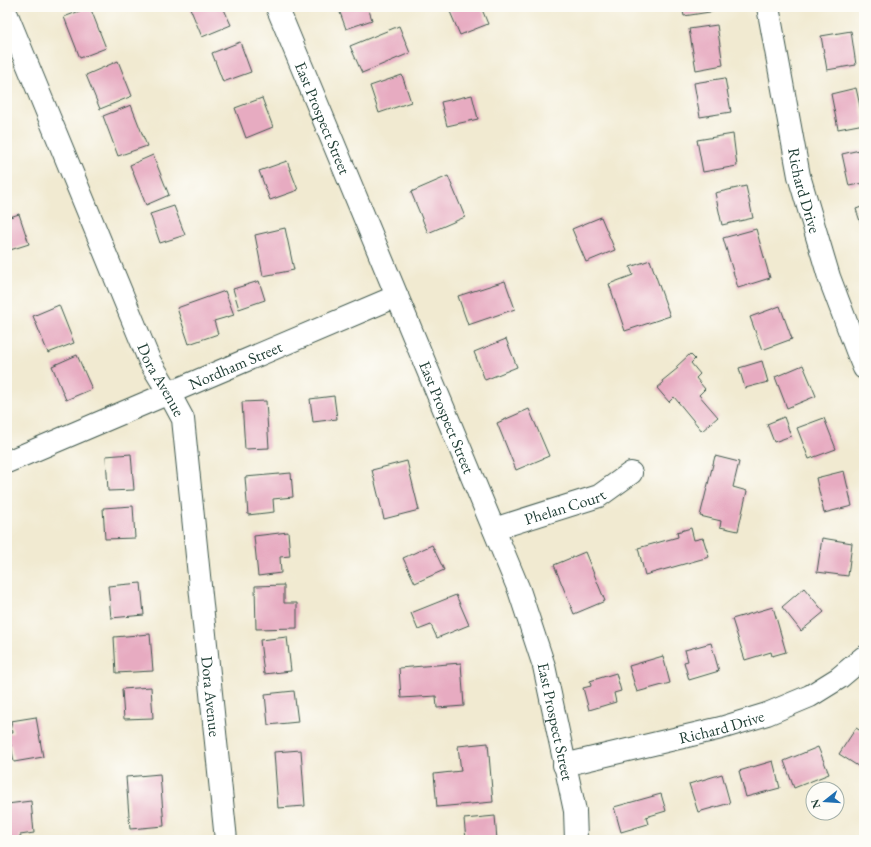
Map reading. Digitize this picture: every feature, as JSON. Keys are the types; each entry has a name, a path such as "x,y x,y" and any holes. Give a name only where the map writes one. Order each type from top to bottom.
{"street":[{"name":"East Prospect Street","path":"277,7 519,590 544,666 575,811 576,840"},
{"name":"Richard Drive","path":"768,7 799,176 829,277 856,351 864,368"},
{"name":"Dora Avenue","path":"7,15 150,362 183,420 226,840"},
{"name":"Nordham Street","path":"7,462 397,296"},
{"name":"Phelan Court","path":"494,529 599,496 631,473"},
{"name":"Richard Drive","path":"564,765 721,728 766,714 810,696 839,678 863,659"}],"building":[{"path":"90,7 106,48 80,58 64,17"},
{"path":"223,7 231,25 202,37 190,8"},
{"path":"338,7 368,7 372,20 346,29"},
{"path":"448,7 481,7 488,24 460,35"},
{"path":"682,7 715,7 716,11 684,16"},
{"path":"717,25 723,65 696,70 689,29"},
{"path":"399,26 410,53 362,73 350,46"},
{"path":"851,31 856,65 827,70 821,36"},
{"path":"240,42 251,72 223,82 212,53"},
{"path":"118,61 132,96 100,109 86,75"},
{"path":"402,75 411,102 379,113 370,86"},
{"path":"725,78 731,112 700,117 694,83"},
{"path":"856,88 864,124 838,129 831,94"},
{"path":"472,95 478,119 447,126 441,102"},
{"path":"262,98 273,127 246,138 235,108"},
{"path":"131,105 147,146 118,156 103,116"},
{"path":"733,134 737,166 703,172 697,140"},
{"path":"864,149 864,183 849,186 842,154"},
{"path":"153,155 169,195 146,205 130,165"},
{"path":"287,161 298,190 270,200 259,171"},
{"path":"448,176 465,217 428,233 411,192"},
{"path":"746,186 753,218 722,225 715,193"},
{"path":"174,206 185,235 160,243 150,214"},
{"path":"864,206 864,234 856,209"},
{"path":"19,214 29,244 7,251 7,218"},
{"path":"601,217 615,250 586,262 572,229"},
{"path":"285,228 294,270 263,276 255,235"},
{"path":"756,229 770,278 738,288 723,238"},
{"path":"650,260 670,316 625,331 609,284 633,275 630,267"},
{"path":"259,281 265,300 239,309 233,289"},
{"path":"505,281 515,309 468,325 458,296"},
{"path":"225,291 234,315 214,321 218,334 189,344 177,308"},
{"path":"59,305 74,343 48,353 33,316"},
{"path":"780,306 792,339 762,350 750,317"},
{"path":"506,339 517,367 485,380 474,352"},
{"path":"690,354 695,359 691,363 700,374 696,378 705,389 699,395 718,417 702,431 674,397 669,402 657,388 663,383 662,381 678,368 676,367"},
{"path":"77,355 92,389 66,400 52,366"},
{"path":"762,361 768,382 745,388 739,368"},
{"path":"803,365 816,396 787,408 775,377"},
{"path":"334,396 337,419 313,422 310,399"},
{"path":"266,401 269,448 245,449 242,402"},
{"path":"529,409 549,456 516,470 497,423"},
{"path":"784,417 791,436 774,442 767,424"},
{"path":"824,418 836,449 809,459 797,428"},
{"path":"131,454 134,490 108,491 106,456"},
{"path":"715,456 739,462 733,487 747,491 738,531 720,527 721,521 700,516"},
{"path":"407,461 419,510 384,519 372,470"},
{"path":"844,471 852,506 824,513 816,478"},
{"path":"291,473 293,497 273,499 274,512 248,515 245,477"},
{"path":"133,506 135,538 105,539 103,508"},
{"path":"691,528 694,540 703,538 709,557 645,575 638,548 678,537 677,532"},
{"path":"288,532 290,556 280,557 281,573 258,576 254,536"},
{"path":"822,538 852,543 848,576 817,572"},
{"path":"432,545 444,570 415,583 403,558"},
{"path":"585,552 605,601 574,614 554,565"},
{"path":"141,583 144,615 111,618 108,586"},
{"path":"284,585 284,603 297,603 297,628 256,629 255,586"},
{"path":"804,588 824,612 801,631 782,607"},
{"path":"456,595 469,625 437,638 431,625 418,630 411,613"},
{"path":"773,607 786,652 772,656 771,652 745,660 732,619"},
{"path":"150,634 153,671 116,673 114,637"},
{"path":"287,637 291,671 264,674 260,640"},
{"path":"711,643 719,671 689,680 684,662 688,661 685,650"},
{"path":"663,656 670,683 637,692 629,666"},
{"path":"7,660 10,676 7,677"},
{"path":"461,663 464,706 437,708 436,696 401,698 399,668"},
{"path":"616,673 621,691 614,693 616,702 589,710 583,688 591,686 590,681"},
{"path":"151,687 153,718 124,719 122,689"},
{"path":"294,691 298,722 268,725 265,694"},
{"path":"36,717 43,757 14,762 11,745 7,746 7,733 13,733 11,721"},
{"path":"856,728 864,733 864,770 839,754"},
{"path":"488,743 493,802 437,807 434,774 461,771 458,746"},
{"path":"818,747 829,774 812,781 805,781 805,784 794,788 784,761"},
{"path":"301,750 305,806 278,808 274,752"},
{"path":"773,761 780,788 746,797 739,771"},
{"path":"160,774 164,826 130,829 126,777"},
{"path":"722,774 730,803 698,812 689,784"},
{"path":"661,794 666,811 646,817 648,824 621,832 614,807"},
{"path":"31,801 34,833 20,835 20,840 7,840 7,804"},
{"path":"495,816 497,840 466,840 464,819"}]}
